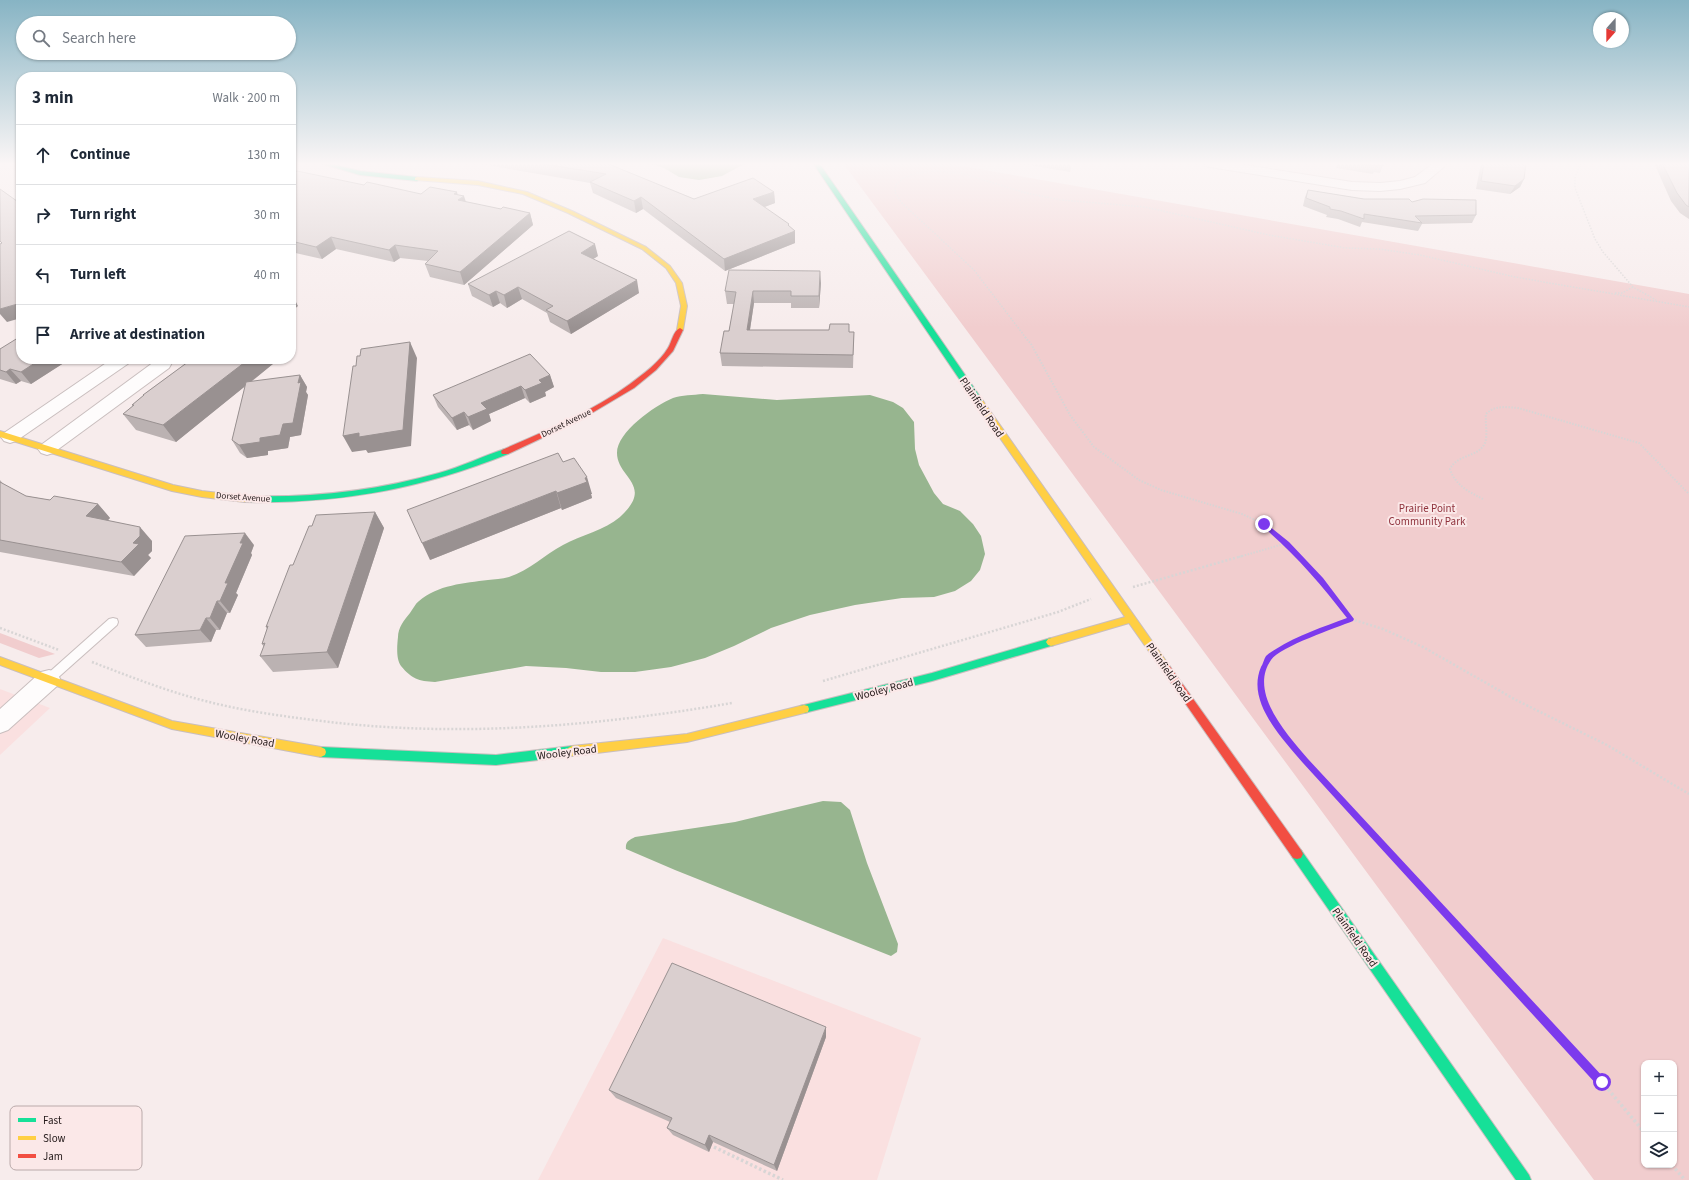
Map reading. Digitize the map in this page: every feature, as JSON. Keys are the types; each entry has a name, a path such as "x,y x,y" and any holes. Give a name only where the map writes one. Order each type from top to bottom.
{"street":[{"name":"Dorset Avenue","path":"5,436 180,490 222,496 275,499 331,497 376,491 436,477 470,466 533,439 609,402 632,388 651,372 677,338 683,322 684,306 682,288 674,273 660,258 641,246 582,218"},
{"name":"Plainfield Road","path":"854,218 1018,459 1253,790 1524,1180"},
{"path":"5,436 115,364"},
{"path":"47,449 163,364"},
{"name":"Wooley Road","path":"0,661 172,725 320,752 496,760 687,738 932,677 1132,619"},
{"path":"0,723 49,679"}],"lane":[{"path":"49,679 113,622"}],"path":[{"path":"918,218 974,270 1031,344 1070,415 1094,447 1140,480 1184,498 1242,514 1264,524 1287,543 1321,580 1351,619 1383,629 1423,647 1516,700 1607,746 1689,794"},
{"path":"1192,218 1269,236 1345,248 1379,249 1420,255 1515,277 1689,307"},
{"path":"1586,218 1590,229 1603,252 1634,286 1658,302"},
{"path":"1607,293 1622,293 1634,286"},
{"path":"1483,499 1454,480 1450,469 1454,461 1480,449 1484,444 1486,439 1484,425 1485,417 1487,413 1499,407 1518,408 1639,443 1689,494"},
{"path":"1144,583 1287,543"},
{"path":"815,683 1058,612 1080,602"},
{"path":"1351,619 1288,645 1269,657 1262,672 1262,689 1266,706 1277,726 1305,761 1602,1082 1641,1128"},
{"path":"0,628 188,697 244,710 325,723 446,731 528,729 619,722 680,713 737,702"},
{"path":"714,1147 783,1180"},
{"path":"1675,1168 1685,1180"}],"shaded area":[{"path":"703,394 777,400 870,395 893,402 903,408 914,422 915,449 919,465 934,493 943,504 960,511 973,524 981,536 985,554 980,570 971,581 955,591 934,597 902,598 855,605 810,615 771,628 705,658 671,667 635,672 601,672 526,666 435,682 424,681 412,677 401,666 399,663 397,648 399,630 418,602 434,591 443,588 506,578 517,574 563,545 614,522 630,506 634,497 632,482 622,469 617,453 623,437 630,428 647,413 665,402 680,396"},
{"path":"0,689 50,708 0,755"},
{"path":"823,801 841,802 850,810 867,863 898,944 897,952 891,956 626,849 627,842 635,837 735,822"},
{"path":"663,938 921,1038 877,1180 538,1180"}],"green space":[{"name":"Prairie Point Community Park","path":"884,218 1258,218 1689,294 1689,1180 1594,1180"},
{"path":"0,633 55,654 39,658 0,643"}],"building":[{"path":"0,218 16,218 16,304 0,309 0,244 2,243 0,241"},
{"path":"296,218 524,218 460,272 425,264 438,251 395,245 389,250 331,237 316,247 296,242"},
{"path":"669,218 780,218 789,224 788,225 795,231 724,259"},
{"path":"1390,218 1417,218 1422,223"},
{"path":"569,231 595,244 581,253 637,280 567,321 546,310 553,306 518,287 504,295 496,291 489,295 468,284"},
{"path":"729,270 820,271 819,296 791,296 791,291 753,291 747,330 829,330 830,324 849,324 849,332 854,332 853,355 720,353 724,331 729,331 736,292 725,291"},
{"path":"16,339 16,364 33,364 21,372 10,369 6,372 0,370 0,349"},
{"path":"410,342 403,430 359,437 359,433 343,436 353,366 356,366 357,356 360,356 361,349"},
{"path":"530,354 550,375 539,380 542,383 525,390 521,386 481,403 487,409 468,417 464,412 452,418 433,395"},
{"path":"185,364 242,364 163,425 123,414 143,395"},
{"path":"300,375 298,383 301,382 293,423 283,424 280,435 260,438 260,442 239,445 232,440 246,382"},
{"path":"558,453 563,462 574,458 587,477 585,478 587,482 557,493 556,491 422,543 407,510"},
{"path":"0,482 26,496 50,500 54,496 98,504 86,516 140,527 140,536 133,543 139,544 121,562 0,540"},
{"path":"375,512 327,652 260,656 265,643 262,644 268,626 266,627 290,565 293,565 309,526 312,526 316,515"},
{"path":"245,533 240,543 243,543 225,583 228,583 220,601 217,601 210,618 206,618 200,630 135,635 185,536"},
{"path":"672,963 826,1027 774,1165 709,1135 705,1145 667,1128 672,1118 609,1090"}],"traffic: fast":[{"path":"854,218 980,403"},
{"path":"245,499 312,499 345,496 411,484 443,475 505,452"},
{"path":"804,709 932,677 1051,642"},
{"path":"321,752 496,760 572,751"},
{"path":"1297,854 1524,1180"}],"traffic: slow":[{"path":"582,218 644,248 668,267 679,283 684,306 680,330"},
{"path":"980,403 1163,664"},
{"path":"0,434 172,488 202,494 245,499"},
{"path":"1051,642 1132,619"},
{"path":"0,661 172,725 321,752"},
{"path":"572,751 687,738 804,709"}],"traffic: jam":[{"path":"505,452 578,418 631,386 654,368 671,350 680,330"},
{"path":"1163,664 1297,854"}],"route":[{"path":"1264,524 1287,543 1321,580 1351,619 1288,645 1269,657 1262,672 1262,689 1266,706 1277,726 1305,761 1602,1082"}]}
